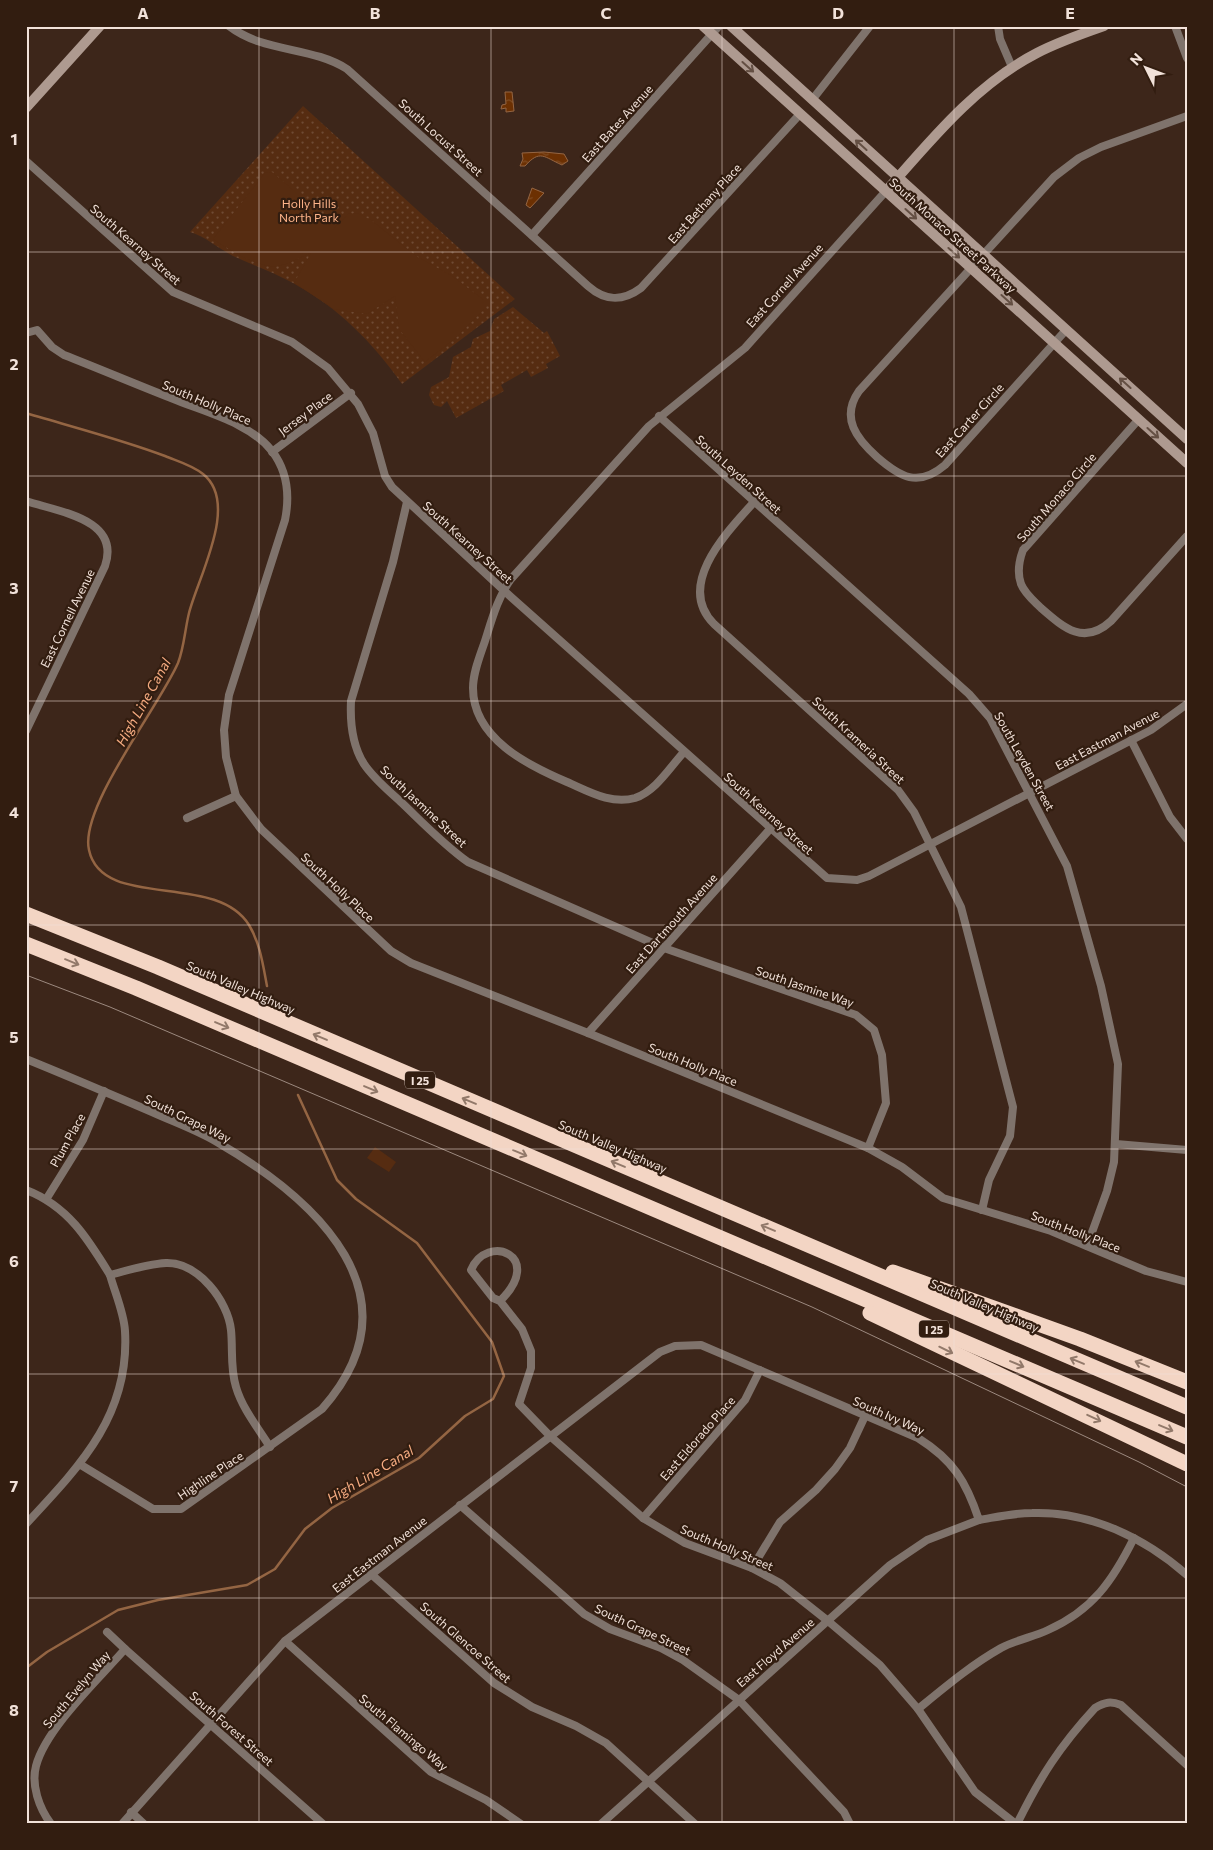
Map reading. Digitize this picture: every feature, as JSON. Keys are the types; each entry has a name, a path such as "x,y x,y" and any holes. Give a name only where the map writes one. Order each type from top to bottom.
{"highway":[{"name":"South Valley Highway","path":"26,914 158,967 1187,1407"},
{"name":"I 25","path":"26,944 136,988 1187,1437"},
{"path":"682,1222 1187,1464"},
{"path":"813,1247 939,1288 1187,1382"}],"main road":[{"path":"28,102 100,26"},
{"name":"South Monaco Street Parkway","path":"703,26 716,30 800,114 1187,463"},
{"name":"South Monaco Street Parkway","path":"731,26 1187,439"},
{"name":"East Cornell Avenue","path":"886,191 966,103 1012,67 1050,46 1104,26"}],"street":[{"name":"South Locust Street","path":"229,26 254,40 326,59 347,69 594,291 605,297 618,298"},
{"path":"812,100 870,26"},
{"path":"998,26 1000,39 1012,67"},
{"path":"1175,26 1187,58"},
{"name":"East Bates Avenue","path":"532,235 716,30"},
{"name":"East Bethany Place","path":"618,298 634,293 648,281 800,114"},
{"name":"East Carter Circle","path":"1066,330 937,472 918,478 903,476 895,472 864,445 852,428 850,412 855,396 1044,185 1079,158 1102,147 1187,116"},
{"name":"South Kearney Street","path":"26,161 173,292 292,342 317,358 351,393 373,433 384,476 407,502 503,590 827,878 857,880 869,876 929,845"},
{"name":"East Cornell Avenue","path":"503,590 659,416 745,348 886,191"},
{"name":"South Holly Place","path":"26,333 37,330 52,347 64,355 246,430 272,452 285,477 288,504 285,520 229,695 224,718 226,757 236,796 261,829 391,952 410,963 588,1033 868,1148 902,1167 943,1198 1051,1231 1146,1271 1187,1282"},
{"name":"Jersey Place","path":"272,452 351,393"},
{"name":"South Leyden Street","path":"659,416 969,694 990,718 1030,793 1070,872 1101,986 1118,1064 1116,1144 1107,1190 1087,1246"},
{"name":"South Monaco Circle","path":"1139,419 1024,550 1018,569 1021,585 1027,595 1064,628 1077,632 1096,631 1112,621 1187,536"},
{"name":"East Cornell Avenue","path":"26,501 88,522 99,529 107,540 108,551 105,566 26,731"},
{"name":"South Jasmine Street","path":"407,502 393,562 351,701 350,721 354,742 363,763 376,778 452,850 468,862 664,948"},
{"name":"South Krameria Street","path":"754,502 728,530 714,550 700,587 700,604 703,611 714,624 898,790 914,812 961,907 1013,1108 1010,1136 989,1180 982,1210"},
{"path":"503,590 475,672 474,696 481,719 487,728 518,758 534,768 601,796 620,800 637,797 649,789 684,752"},
{"name":"East Eastman Avenue","path":"929,845 1131,740 1163,722 1187,704"},
{"path":"1131,740 1170,817 1187,839"},
{"path":"187,818 236,796"},
{"name":"East Dartmouth Avenue","path":"588,1033 770,829"},
{"name":"South Jasmine Way","path":"664,948 856,1016 874,1030 882,1055 886,1103 868,1148"},
{"name":"South Grape Way","path":"26,1059 104,1091 216,1141 281,1185 330,1232 352,1266 361,1297 362,1318 355,1354 339,1390"},
{"name":"Plum Place","path":"47,1198 83,1140 104,1091"},
{"path":"1116,1144 1187,1150"},
{"path":"26,1190 47,1198 84,1233 110,1275 125,1330 122,1383 105,1428 81,1465 26,1524"},
{"name":"South Holly Street","path":"500,1301 511,1290 518,1273 514,1258 504,1251 496,1250 479,1258 471,1270 493,1298 500,1301 522,1329 531,1352 531,1368 519,1404 550,1436 643,1518 695,1548 752,1568 792,1590 880,1666 918,1709 974,1792 1016,1824"},
{"path":"110,1275 141,1266 169,1263 192,1271 219,1296 231,1328 232,1362 236,1387 246,1410 270,1447"},
{"name":"East Eastman Avenue","path":"122,1824 285,1641 660,1352 675,1346 686,1345"},
{"name":"South Ivy Way","path":"686,1345 701,1345 918,1438 946,1458 966,1485 979,1520"},
{"name":"East Eldorado Place","path":"643,1518 692,1459 728,1422 745,1400 760,1370"},
{"name":"Highline Place","path":"81,1465 153,1509 181,1509 322,1409 339,1390"},
{"path":"752,1568 780,1522 816,1490 840,1462 850,1448 865,1416"},
{"name":"South Grape Street","path":"460,1505 584,1614 610,1628 683,1660 739,1700 844,1812 850,1824"},
{"path":"979,1520 1034,1512 1089,1520 1134,1538 1158,1552 1187,1575"},
{"name":"East Floyd Avenue","path":"601,1824 890,1565 927,1540 979,1520"},
{"path":"918,1709 973,1665 1004,1647 1048,1630 1078,1613 1103,1592 1134,1538"},
{"name":"South Glencoe Street","path":"371,1574 494,1683 532,1707 590,1733 606,1743 649,1780 695,1824"},
{"name":"South Evelyn Way","path":"51,1824 44,1814 35,1789 36,1766 46,1743 62,1721 125,1649 107,1632"},
{"name":"South Flamingo Way","path":"285,1641 431,1772 486,1800 521,1824"},
{"name":"South Forest Street","path":"125,1649 323,1824"},
{"path":"1016,1824 1052,1758 1095,1708 1108,1702 1121,1705 1187,1765"},
{"path":"131,1812 144,1824"}],"green space":[{"name":"Holly Hills North Park","path":"303,106 515,299 402,384 367,340 325,303 293,283 233,256 201,236 190,232"},
{"path":"272,172 333,230 348,214 357,213 371,220 416,256 452,276 484,300 484,309 458,336 425,362 399,329 395,296 367,314 334,309 294,283 311,253 286,264 270,266 244,257 213,239 265,173"},
{"path":"513,307 544,333 547,331 560,356 546,364 548,368 531,377 527,370 501,385 504,391 456,418 447,401 441,407 434,405 429,395 431,387 449,377 453,357 471,347 473,339 490,331 494,319"},
{"path":"375,1147 396,1162 389,1172 367,1158"}],"water":[{"path":"505,92 512,92 514,111 506,112 506,108 501,109 502,105 506,104"},
{"path":"544,152 564,154 568,161 562,165 546,157 539,156 525,166 520,166 523,159 522,153"},
{"path":"532,188 544,193 530,208 526,205"}],"waterway":[{"name":"High Line Canal","path":"26,413 131,444 179,462 203,474 213,487 218,503 217,521 207,561 189,613 178,663 108,783 96,809 89,832 89,850 98,869 115,880 137,886 212,899 233,909 249,925 253,932 261,954 267,986"},
{"name":"High Line Canal","path":"26,1668 47,1652 118,1610 158,1600 247,1585 275,1569 305,1529 332,1508 419,1458 465,1416 493,1399 504,1376 492,1342 417,1243 356,1199 337,1180 298,1095"}],"tram line":[{"path":"26,975 110,1007 812,1307 1139,1462 1187,1487"}]}
